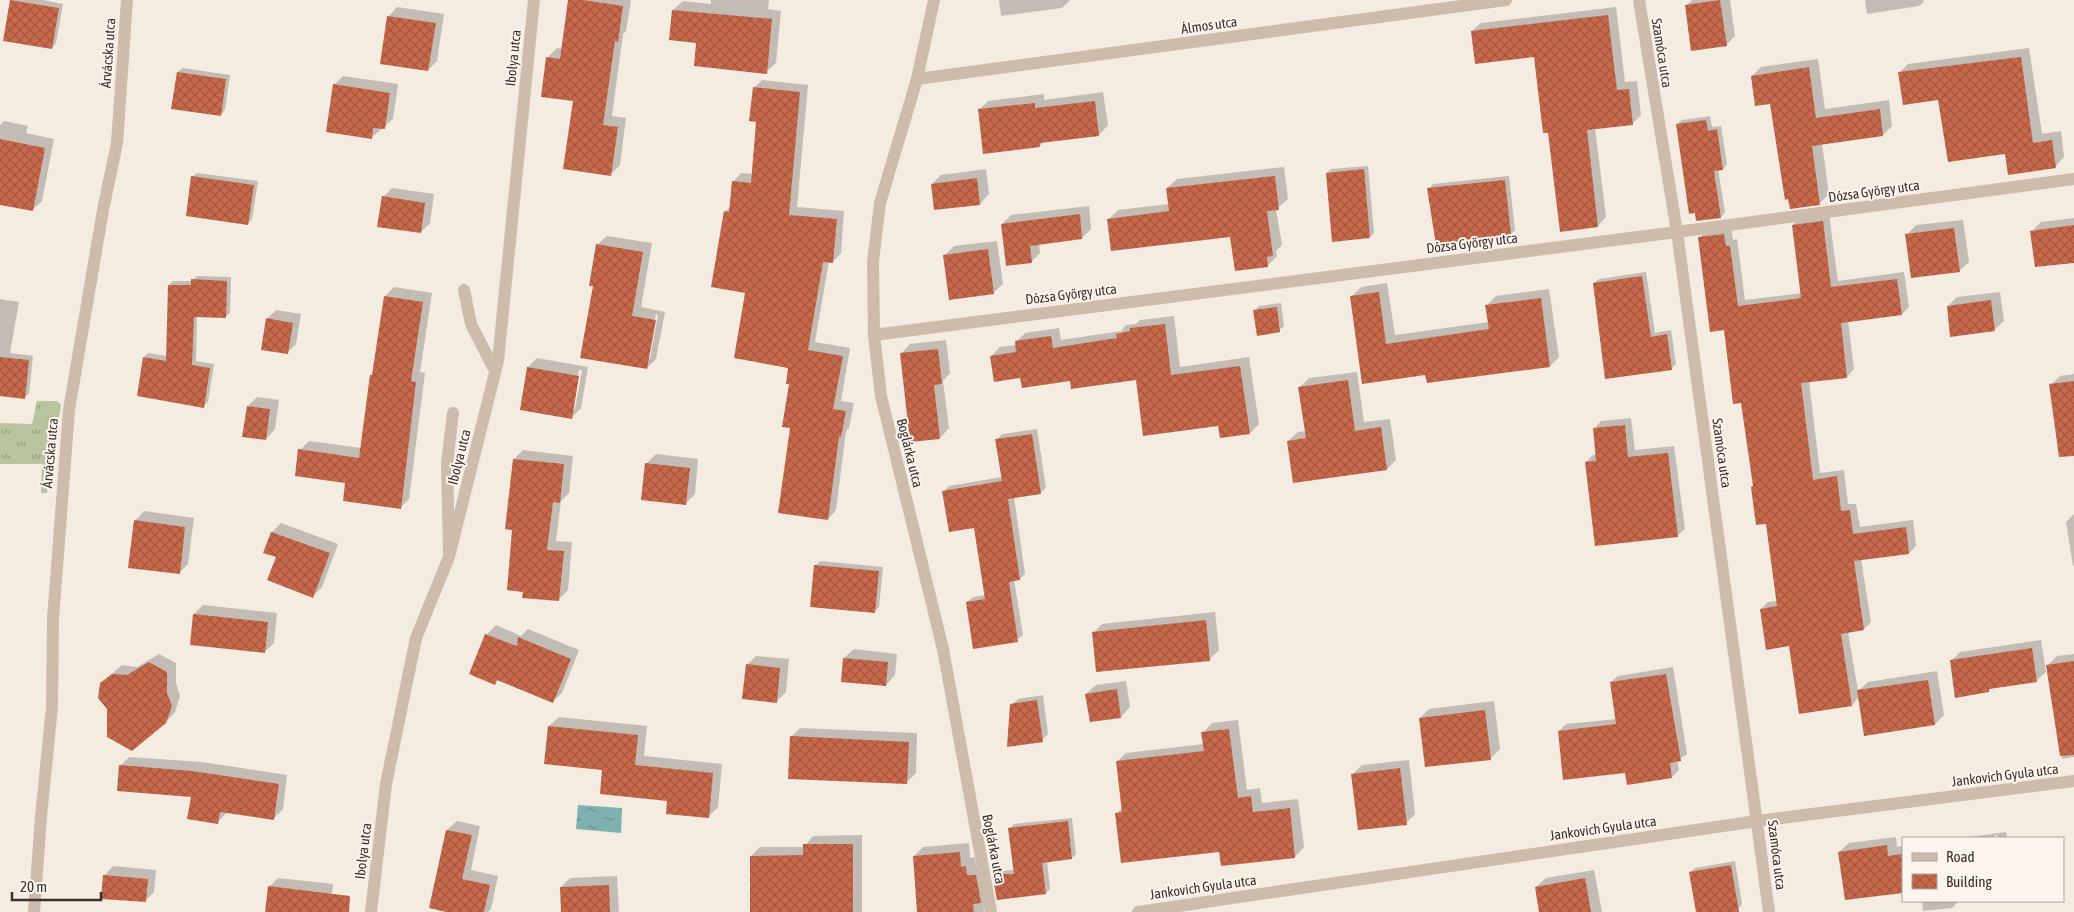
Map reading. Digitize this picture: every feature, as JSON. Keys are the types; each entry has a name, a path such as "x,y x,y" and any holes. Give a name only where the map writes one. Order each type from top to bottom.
{"street":[{"name":"Árvácska utca","path":"34,912 52,707 53,619 68,418 103,210 117,142 127,0"},
{"name":"Ibolya utca","path":"371,912 386,784 416,638 449,557 495,371 534,0"},
{"name":"Boglárka utca","path":"934,0 917,79 880,203 872,262 874,334 881,396 943,649 991,912"},
{"name":"Álmos utca","path":"917,79 1506,0"},
{"name":"Szamóca utca","path":"1639,0 1677,232 1769,912"},
{"name":"Dózsa György utca","path":"874,334 1677,232 2074,179"},
{"path":"464,290 471,324 495,371"},
{"path":"449,557 447,464 453,413"},
{"name":"Jankovich Gyula utca","path":"1138,912 1757,821 2074,781"}],"green space":[{"path":"37,401 57,401 61,405 47,493 41,493 42,464 0,464 0,423 32,424"}],"water":[{"path":"578,805 622,808 621,833 576,829"}],"building":[{"path":"10,0 59,8 52,49 3,41"},
{"path":"568,0 583,0 623,6 618,42 615,41 603,125 618,127 611,176 563,169 573,101 541,97 546,57 560,59"},
{"path":"1720,0 1727,46 1691,51 1685,5"},
{"path":"672,10 772,19 767,74 694,66 696,43 669,40"},
{"path":"1608,15 1617,90 1629,89 1633,125 1587,130 1598,227 1560,232 1548,133 1543,133 1534,57 1475,64 1471,31"},
{"path":"387,16 436,23 428,71 380,64"},
{"path":"2021,57 2033,143 2052,140 2056,168 2008,175 2005,154 1948,162 1938,100 1903,105 1898,72"},
{"path":"1809,67 1816,118 1880,109 1883,136 1812,146 1820,205 1790,209 1788,199 1785,200 1770,104 1755,106 1751,76"},
{"path":"177,72 226,79 221,116 171,109"},
{"path":"333,84 390,93 385,129 373,128 372,139 326,132"},
{"path":"753,87 800,92 789,215 837,219 833,263 823,262 808,350 843,356 833,409 846,411 841,437 839,437 828,520 778,513 790,428 782,427 789,384 786,384 788,368 734,358 745,293 711,287 724,211 729,212 732,181 751,183 756,122 749,121"},
{"path":"1095,101 1099,136 1040,143 1040,147 983,154 978,109 1035,103 1035,108"},
{"path":"1706,120 1708,131 1717,129 1723,170 1714,171 1721,218 1696,221 1695,213 1689,214 1676,124"},
{"path":"0,139 45,148 33,211 0,205"},
{"path":"1364,169 1370,238 1332,242 1326,173"},
{"path":"191,176 254,185 248,225 186,216"},
{"path":"1275,176 1279,210 1267,211 1273,256 1267,257 1268,267 1235,271 1230,237 1111,251 1107,219 1169,211 1166,188"},
{"path":"977,178 980,205 934,210 931,184"},
{"path":"1505,180 1511,235 1436,245 1427,188"},
{"path":"382,196 425,203 421,233 377,227"},
{"path":"1080,214 1082,239 1030,246 1032,263 1006,266 1001,224"},
{"path":"1823,221 1831,287 1897,279 1902,315 1841,323 1847,378 1801,383 1813,480 1837,476 1841,511 1850,510 1853,534 1906,527 1909,554 1854,561 1864,630 1841,634 1852,706 1799,714 1789,646 1766,650 1760,609 1777,606 1766,524 1756,525 1751,487 1753,486 1741,403 1733,404 1724,330 1710,332 1698,237 1724,234 1726,246 1730,246 1738,306 1801,298 1792,225"},
{"path":"2074,225 2074,263 2035,267 2030,231"},
{"path":"1954,228 1960,272 1911,278 1905,234"},
{"path":"596,244 643,252 632,316 656,320 647,369 580,358 593,286 589,286"},
{"path":"988,249 994,294 949,300 943,255"},
{"path":"1642,276 1651,337 1667,334 1672,370 1605,379 1593,283"},
{"path":"191,279 227,281 226,318 194,317 192,365 210,368 204,408 137,396 143,357 166,361 168,285 191,285"},
{"path":"1379,292 1386,344 1489,329 1485,305 1541,298 1550,367 1427,383 1425,375 1362,384 1350,296"},
{"path":"384,296 423,302 411,381 416,382 401,509 343,501 345,483 295,476 298,449 359,458 370,375 372,375"},
{"path":"1991,300 1995,331 1950,337 1947,306"},
{"path":"1277,307 1280,332 1257,336 1253,310"},
{"path":"266,318 293,323 288,354 261,350"},
{"path":"1165,324 1171,375 1240,366 1250,434 1220,438 1218,426 1143,436 1136,380 1071,389 1070,381 1022,388 1020,378 994,382 990,356 1016,352 1015,341 1051,336 1053,348 1117,338 1116,334 1130,331 1130,328"},
{"path":"938,349 942,384 934,385 940,439 910,442 900,353"},
{"path":"0,357 29,360 25,399 0,396"},
{"path":"527,367 579,376 572,419 520,410"},
{"path":"1348,380 1355,431 1381,427 1387,470 1293,483 1287,441 1306,438 1298,387"},
{"path":"2074,381 2074,456 2059,457 2049,384"},
{"path":"247,406 270,409 266,440 242,437"},
{"path":"1625,425 1628,457 1668,453 1678,537 1595,546 1585,462 1596,461 1593,428"},
{"path":"1032,434 1041,494 1008,499 1020,580 1009,582 1018,642 973,649 966,602 985,599 974,528 949,532 942,491 1002,481 995,439"},
{"path":"513,459 564,464 560,503 553,502 547,550 564,551 559,601 522,598 523,592 507,590 512,530 505,529"},
{"path":"645,463 690,468 686,505 641,500"},
{"path":"134,520 185,527 180,574 128,568"},
{"path":"271,532 330,553 313,598 267,580 276,557 263,553"},
{"path":"814,565 879,571 875,613 810,607"},
{"path":"193,614 268,622 265,653 190,645"},
{"path":"1206,620 1210,661 1096,672 1092,632"},
{"path":"485,634 517,646 518,637 571,659 553,703 497,680 495,685 469,674"},
{"path":"2032,648 2037,682 1989,689 1989,692 1955,698 1950,660"},
{"path":"843,658 888,662 886,686 841,682"},
{"path":"2074,661 2074,755 2060,756 2046,665"},
{"path":"149,662 167,672 167,693 172,706 166,723 132,751 107,737 107,709 98,698 100,683 112,674 127,675"},
{"path":"746,664 780,668 777,703 742,699"},
{"path":"1666,674 1681,761 1670,763 1672,778 1627,785 1625,773 1563,780 1558,731 1616,724 1610,682"},
{"path":"1928,680 1935,725 1864,736 1857,690"},
{"path":"1117,689 1121,718 1090,722 1085,694"},
{"path":"1037,700 1043,742 1007,747 1010,704"},
{"path":"1485,710 1491,760 1425,767 1419,718"},
{"path":"548,726 638,735 635,765 713,773 709,818 666,814 667,801 600,794 602,770 544,764"},
{"path":"1229,729 1238,798 1251,796 1253,812 1290,808 1295,858 1221,866 1219,852 1121,863 1115,813 1122,812 1116,761 1204,751 1201,732"},
{"path":"790,736 909,742 907,784 788,779"},
{"path":"119,765 192,771 279,784 274,820 220,812 218,824 187,819 191,797 117,791"},
{"path":"1400,768 1407,825 1358,830 1351,774"},
{"path":"1068,821 1072,859 1042,863 1046,894 997,900 992,874 1014,874 1008,828"},
{"path":"446,830 472,835 462,879 490,885 484,912 446,912 429,908"},
{"path":"803,844 853,844 853,912 750,912 750,856 803,855"},
{"path":"1887,845 1888,856 1902,854 1902,893 1845,900 1838,852"},
{"path":"960,852 961,867 966,866 967,875 976,875 981,903 973,904 974,912 917,912 913,856"},
{"path":"1731,865 1739,912 1696,912 1689,872"},
{"path":"103,875 148,879 146,902 101,899"},
{"path":"1585,878 1591,912 1539,912 1535,887"},
{"path":"609,885 610,912 561,912 560,887"},
{"path":"268,886 350,896 349,912 265,912"}]}
